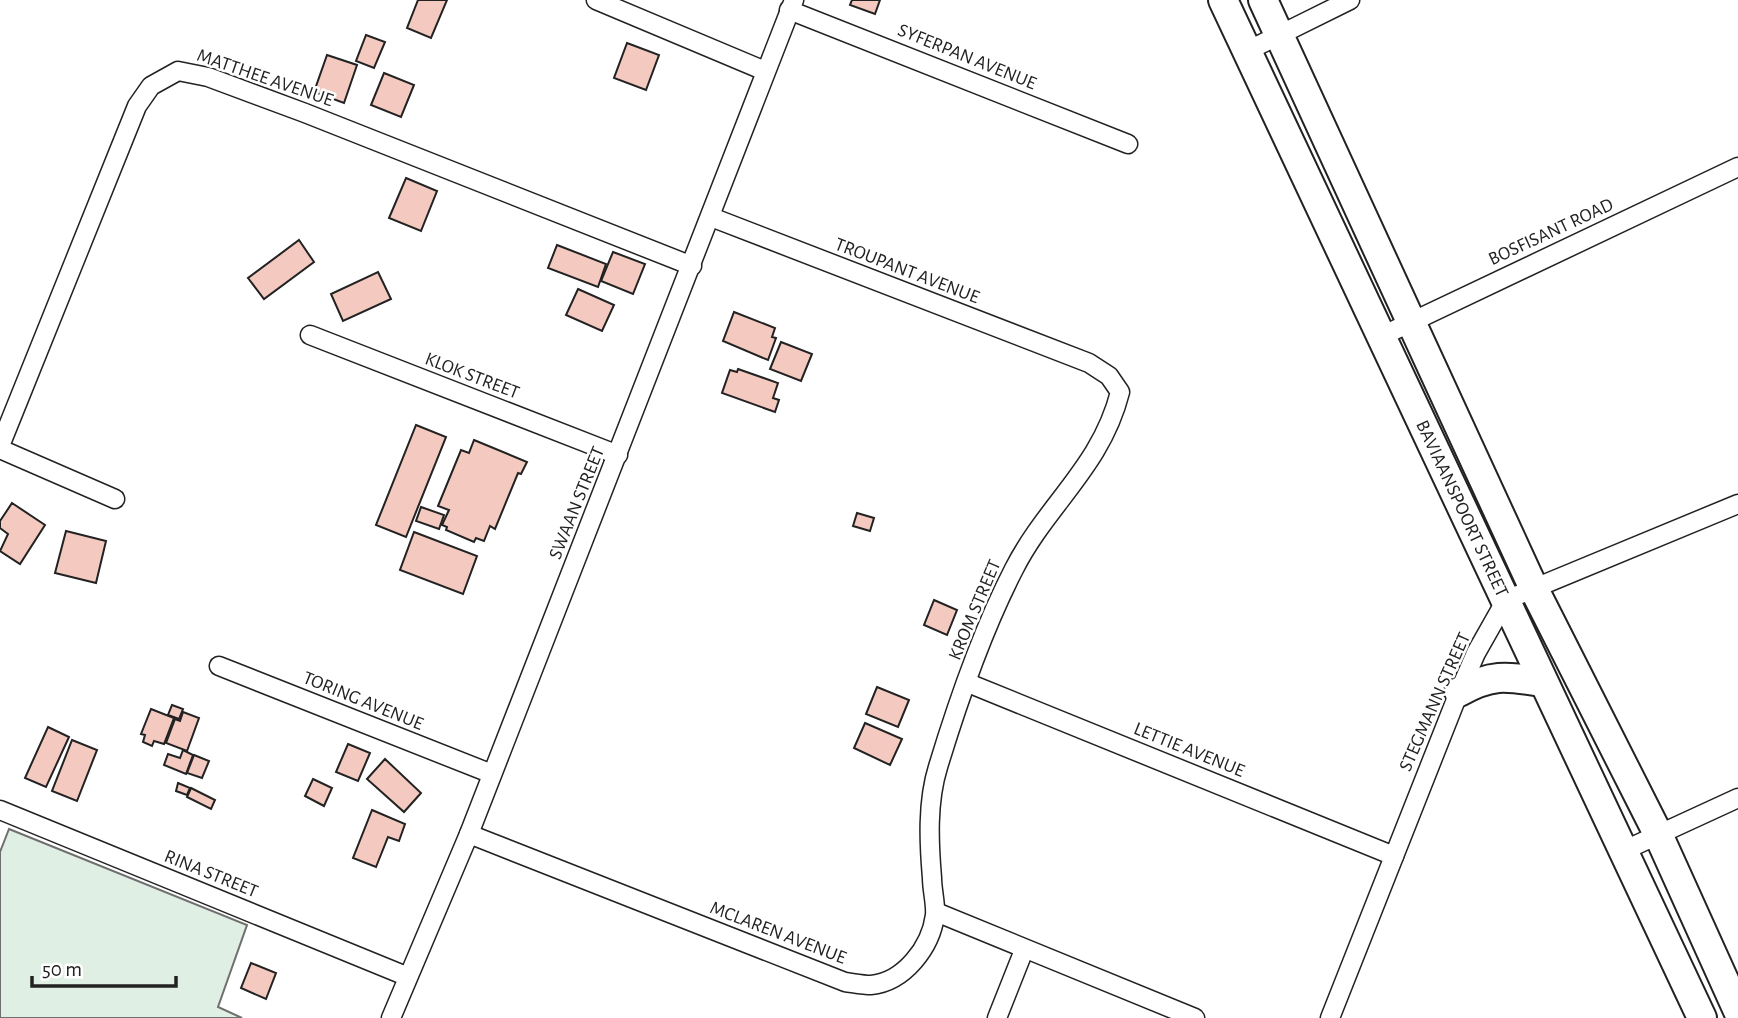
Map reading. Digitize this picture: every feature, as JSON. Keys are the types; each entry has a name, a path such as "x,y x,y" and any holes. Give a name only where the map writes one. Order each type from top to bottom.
{"main road":[{"name":"BAVIAANSPOORT STREET","path":"1223,0 1506,600 1541,682 1625,850 1702,1018"},
{"name":"BAVIAANSPOORT STREET","path":"1263,0 1534,589 1658,834 1738,1011"},
{"path":"1459,692 1488,678 1502,676 1541,682"}],"street":[{"path":"596,0 765,71"},
{"path":"1247,51 1350,0"},
{"name":"SWAAN STREET","path":"391,1018 469,834 792,5"},
{"name":"SYFERPAN AVENUE","path":"792,5 1128,144"},
{"name":"MATTHEE AVENUE","path":"0,448 137,106 151,86 178,71 208,77 305,113 692,266"},
{"name":"BOSFISANT ROAD","path":"1382,336 1738,167"},
{"name":"TROUPANT AVENUE","path":"711,217 1089,363"},
{"name":"KLOK STREET","path":"310,335 618,455"},
{"name":"KROM STREET","path":"936,912 930,858 932,802 937,770 1014,567 1108,433 1120,393 1109,376 1089,363"},
{"path":"0,448 115,499"},
{"path":"1506,600 1738,503"},
{"name":"STEGMANN STREET","path":"1330,1018 1459,692 1476,653 1506,600"},
{"name":"TORING AVENUE","path":"219,666 492,774"},
{"name":"LETTIE AVENUE","path":"968,683 1394,856"},
{"path":"1625,850 1738,798"},
{"name":"RINA STREET","path":"0,810 407,976"},
{"name":"MCLAREN AVENUE","path":"469,834 845,982 871,985 897,977 922,950 933,927 936,912"},
{"path":"936,912 1195,1018"},
{"path":"997,1018 1024,950"}],"green space":[{"path":"9,829 247,925 218,1007 242,1018 0,1018 0,852"}],"building":[{"path":"418,0 447,0 431,38 407,28"},
{"path":"852,0 880,0 875,14 850,5"},
{"path":"366,35 385,42 374,68 356,61"},
{"path":"627,43 659,55 646,90 614,78"},
{"path":"327,55 357,65 344,103 314,92"},
{"path":"384,73 414,85 401,117 371,105"},
{"path":"406,178 437,191 421,231 389,218"},
{"path":"299,240 314,262 264,299 248,278"},
{"path":"557,245 606,264 598,287 548,268"},
{"path":"613,252 645,264 633,294 601,281"},
{"path":"378,272 391,299 343,321 331,294"},
{"path":"578,289 614,305 602,331 566,315"},
{"path":"734,312 775,328 772,337 776,338 768,360 723,341"},
{"path":"781,342 812,354 801,381 770,369"},
{"path":"738,369 778,383 773,398 779,400 775,412 722,393 730,370 737,372"},
{"path":"416,425 446,437 406,537 376,525"},
{"path":"474,440 527,462 521,474 518,473 495,529 490,526 484,541 476,538 474,542 446,530 447,527 442,525 449,510 438,506 461,450 469,453"},
{"path":"12,503 45,525 20,564 0,551 8,534 0,528 0,521"},
{"path":"421,507 444,515 439,529 416,521"},
{"path":"857,513 874,518 870,531 853,526"},
{"path":"66,531 106,541 96,583 55,573"},
{"path":"414,532 477,556 463,594 400,570"},
{"path":"934,600 957,610 947,635 924,625"},
{"path":"877,687 909,700 898,727 866,714"},
{"path":"172,705 183,709 179,719 168,715"},
{"path":"151,709 174,718 164,744 154,741 152,746 143,742 145,735 141,734"},
{"path":"183,712 199,718 187,751 166,743 175,719 180,721"},
{"path":"865,723 902,739 890,765 854,748"},
{"path":"48,727 69,737 46,787 25,778"},
{"path":"72,740 97,750 77,801 52,791"},
{"path":"348,744 370,753 358,781 336,772"},
{"path":"183,750 193,755 186,774 164,765 168,754 180,758"},
{"path":"194,755 209,761 202,778 187,773"},
{"path":"385,759 421,793 404,812 367,779"},
{"path":"313,779 332,788 324,806 305,796"},
{"path":"178,783 190,788 187,795 176,791"},
{"path":"191,788 215,800 211,809 187,797"},
{"path":"372,810 405,824 399,841 388,837 376,867 353,858"},
{"path":"251,963 276,973 266,999 241,988"}]}
